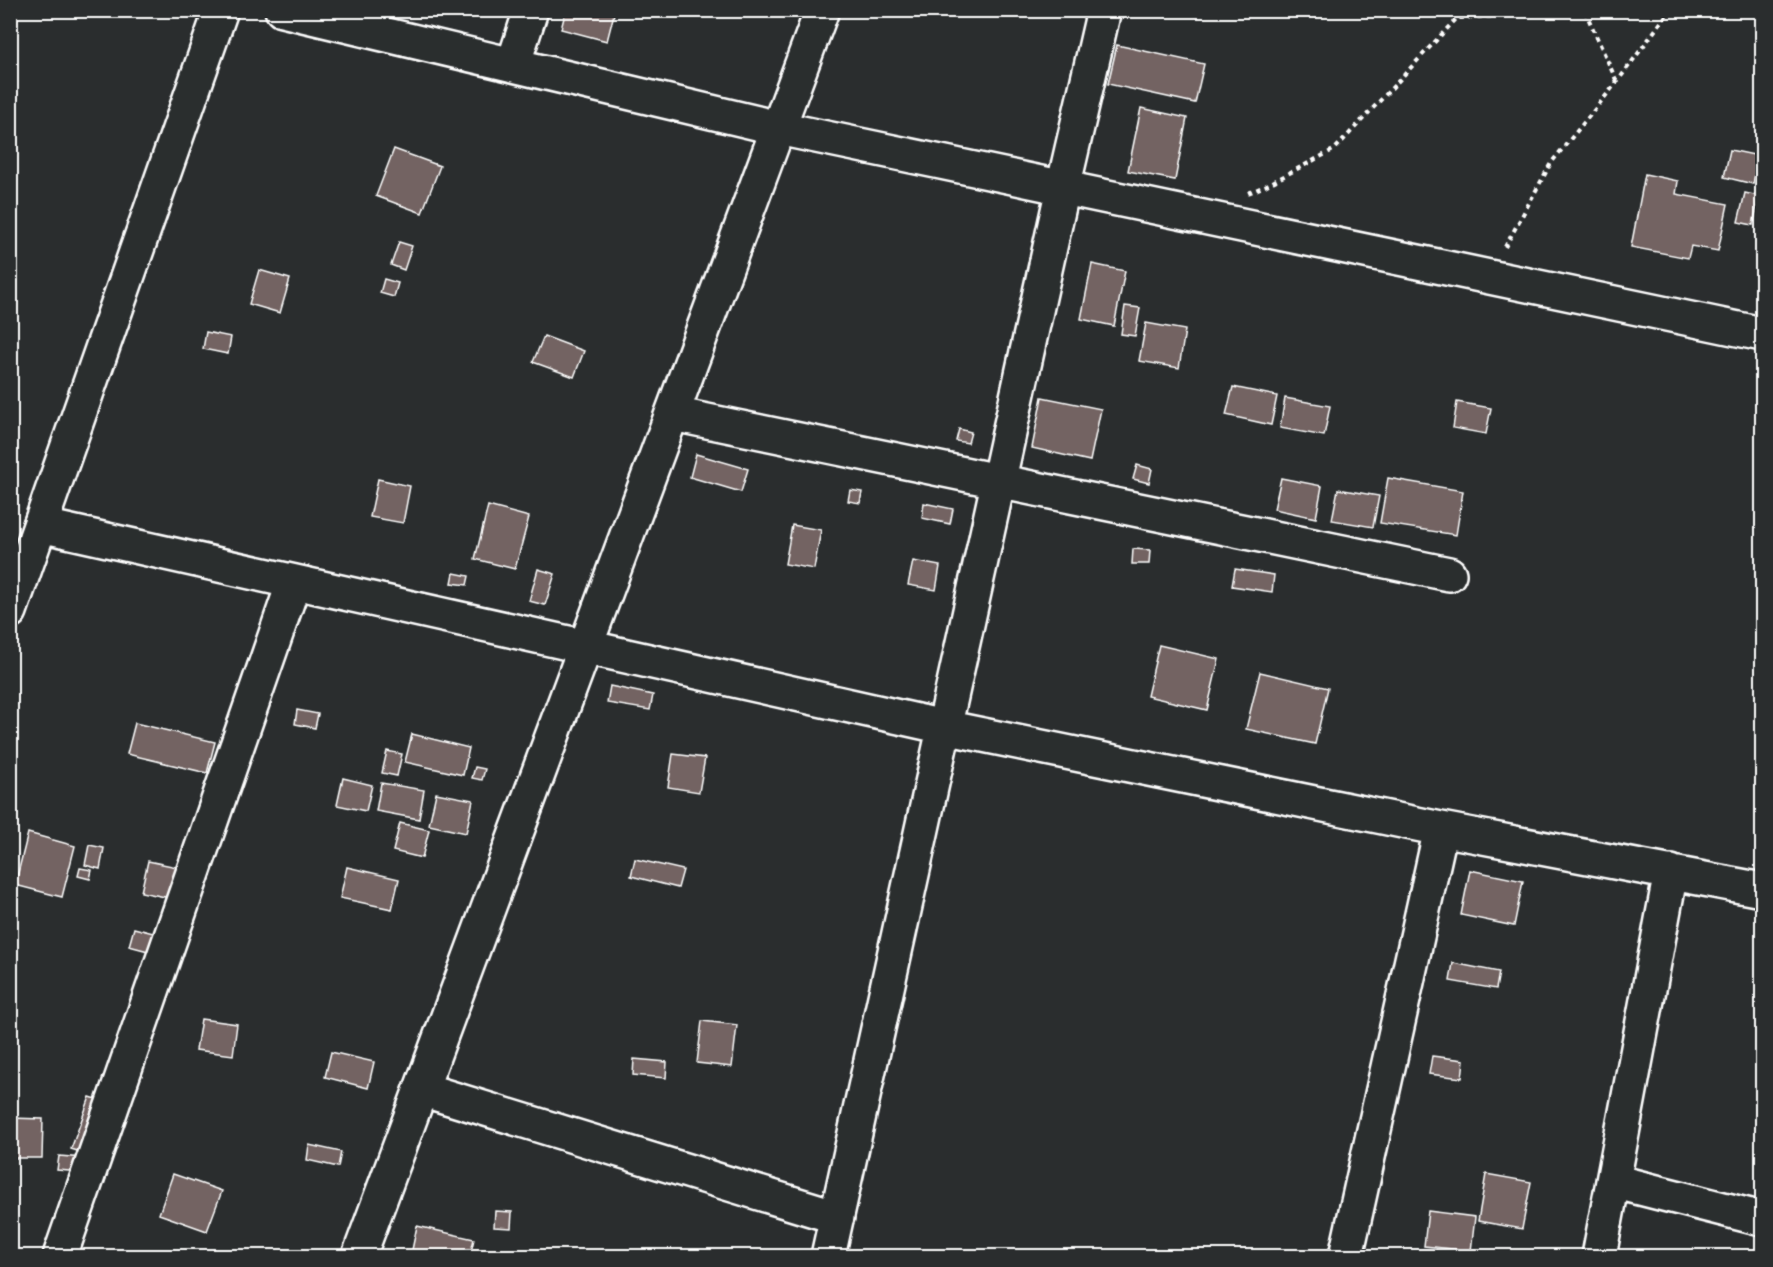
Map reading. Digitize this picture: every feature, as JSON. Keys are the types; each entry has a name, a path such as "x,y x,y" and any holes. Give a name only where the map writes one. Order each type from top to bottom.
{"street":[{"path":"10,611 221,10"},
{"path":"282,10 778,128 1762,334"},
{"path":"513,65 531,10"},
{"path":"359,1257 822,10"},
{"path":"828,1257 1104,10"},
{"path":"673,414 1449,574"},
{"path":"40,525 945,727 1441,829 1762,890"},
{"path":"60,1257 294,582"},
{"path":"1346,1257 1441,829"},
{"path":"1599,1257 1671,872"},
{"path":"421,1089 837,1217"},
{"path":"1613,1181 1762,1219"}],"path":[{"path":"1489,277 1551,163 1617,82 1670,10"},
{"path":"1245,194 1335,149 1457,18 1585,11 1617,82"}],"building":[{"path":"566,10 615,10 607,41 561,29"},
{"path":"1117,45 1204,64 1195,103 1108,84"},
{"path":"1141,108 1187,118 1175,180 1128,171"},
{"path":"394,149 440,166 422,213 376,196"},
{"path":"1730,150 1759,156 1753,184 1724,177"},
{"path":"1645,174 1678,181 1676,194 1728,204 1718,251 1691,246 1688,258 1631,247"},
{"path":"1745,193 1759,196 1753,225 1738,222"},
{"path":"399,242 412,246 404,270 391,265"},
{"path":"1092,264 1125,271 1114,326 1081,319"},
{"path":"259,270 290,279 280,313 249,304"},
{"path":"384,279 398,283 394,297 380,293"},
{"path":"1125,306 1140,308 1135,336 1121,334"},
{"path":"1146,323 1185,330 1179,368 1139,361"},
{"path":"206,332 231,337 228,354 203,349"},
{"path":"544,336 584,351 574,377 533,362"},
{"path":"1233,387 1277,396 1271,425 1226,415"},
{"path":"1042,397 1101,409 1090,461 1032,448"},
{"path":"1285,398 1330,406 1324,436 1280,428"},
{"path":"1457,402 1491,408 1486,434 1453,428"},
{"path":"959,429 971,432 968,443 956,441"},
{"path":"696,454 748,469 741,492 690,477"},
{"path":"1137,465 1152,469 1149,483 1133,479"},
{"path":"1281,478 1322,486 1316,518 1274,509"},
{"path":"1388,478 1463,491 1456,535 1380,523"},
{"path":"378,479 410,486 403,523 370,517"},
{"path":"1338,489 1379,496 1373,527 1332,520"},
{"path":"850,490 862,492 860,503 848,501"},
{"path":"924,503 953,509 950,524 922,518"},
{"path":"488,506 529,517 515,569 475,559"},
{"path":"792,525 821,530 814,569 785,564"},
{"path":"1133,549 1150,550 1149,564 1132,564"},
{"path":"913,561 940,566 936,590 908,585"},
{"path":"538,569 555,574 545,605 529,601"},
{"path":"1235,569 1274,575 1272,592 1232,586"},
{"path":"454,573 469,576 467,585 452,583"},
{"path":"1159,645 1219,659 1207,710 1147,696"},
{"path":"1260,672 1328,688 1315,744 1246,729"},
{"path":"610,686 653,695 650,710 607,703"},
{"path":"297,710 318,714 315,728 295,724"},
{"path":"135,723 215,742 207,773 127,754"},
{"path":"412,734 469,748 463,775 405,762"},
{"path":"387,751 402,754 397,776 382,773"},
{"path":"673,754 705,758 699,792 668,787"},
{"path":"475,767 485,769 482,780 472,778"},
{"path":"343,778 372,785 366,811 337,805"},
{"path":"381,783 424,790 419,819 376,811"},
{"path":"436,793 473,800 466,833 429,825"},
{"path":"400,823 429,830 422,858 393,851"},
{"path":"28,833 75,846 62,897 15,885"},
{"path":"89,845 104,848 100,869 85,865"},
{"path":"635,859 683,870 678,888 631,876"},
{"path":"148,861 177,867 170,898 141,892"},
{"path":"347,867 399,879 392,909 340,898"},
{"path":"80,868 92,870 90,879 78,876"},
{"path":"1470,870 1523,881 1514,926 1461,915"},
{"path":"134,928 157,934 152,952 129,946"},
{"path":"1453,963 1499,972 1496,989 1450,981"},
{"path":"201,1019 237,1024 233,1055 196,1050"},
{"path":"702,1021 737,1025 732,1067 697,1063"},
{"path":"331,1052 374,1062 368,1088 325,1077"},
{"path":"1432,1056 1464,1060 1462,1078 1429,1074"},
{"path":"634,1059 667,1062 666,1078 633,1075"},
{"path":"90,1097 103,1101 84,1153 71,1149"},
{"path":"10,1118 43,1119 42,1158 10,1158"},
{"path":"309,1145 341,1152 338,1167 307,1160"},
{"path":"59,1156 83,1158 82,1172 57,1170"},
{"path":"173,1174 222,1191 207,1231 159,1214"},
{"path":"1486,1174 1531,1182 1522,1229 1478,1221"},
{"path":"495,1211 512,1212 511,1228 494,1227"},
{"path":"1428,1211 1475,1217 1471,1251 1424,1246"},
{"path":"417,1226 474,1239 470,1256 442,1256 412,1250"}]}
